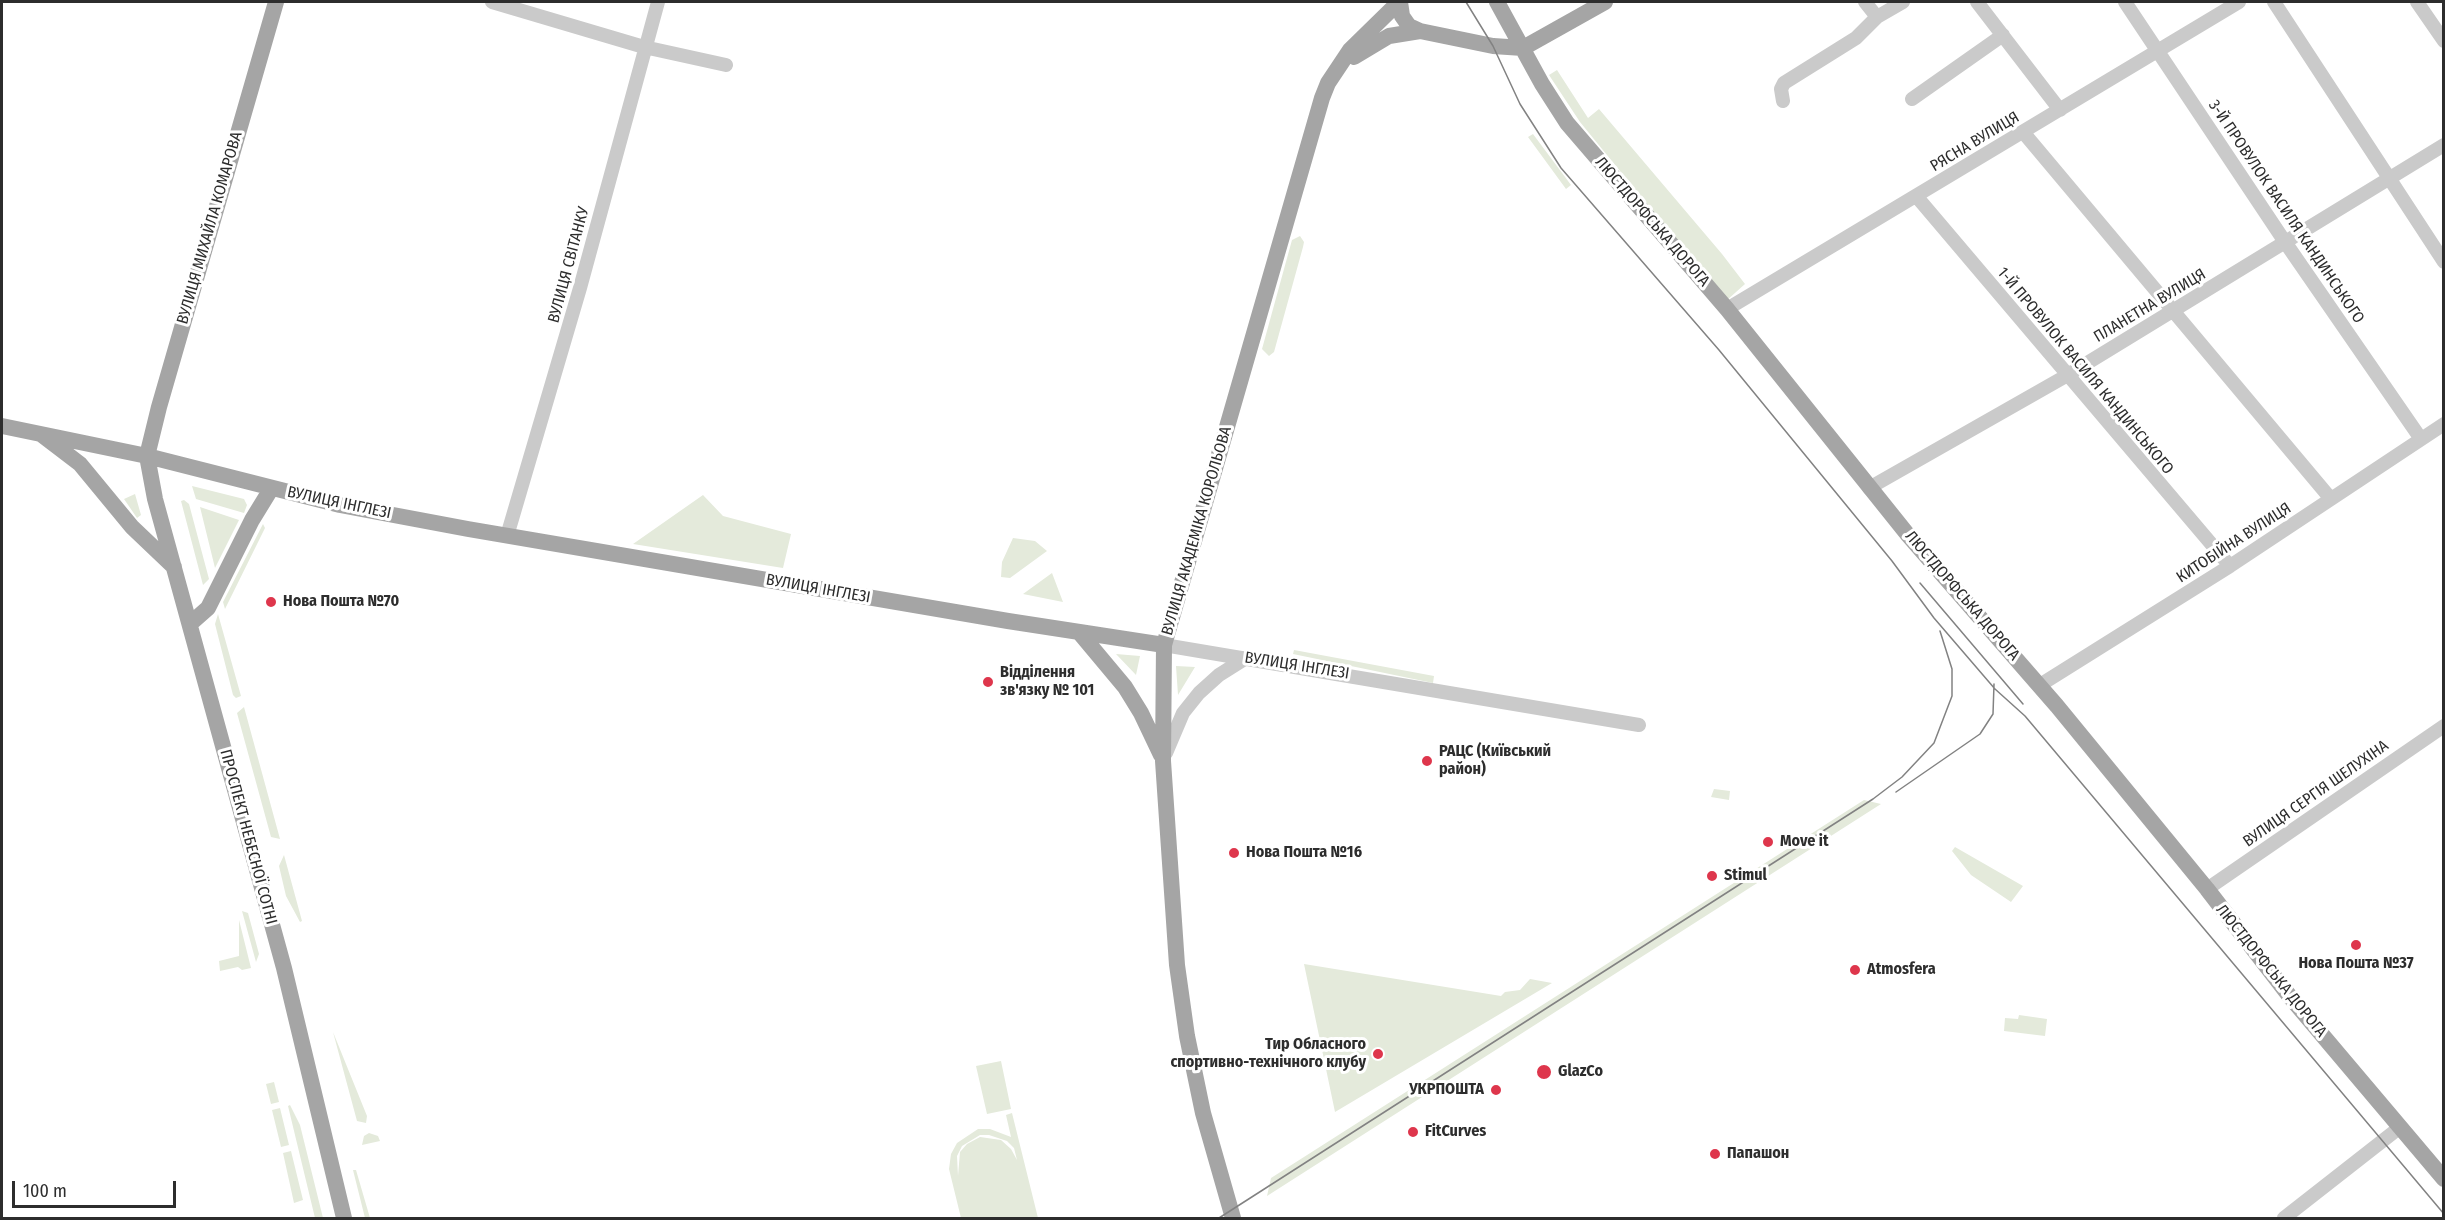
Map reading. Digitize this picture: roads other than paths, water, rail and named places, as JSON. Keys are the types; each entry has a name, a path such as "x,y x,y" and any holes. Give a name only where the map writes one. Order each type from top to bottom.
{"main road":[{"name":"ВУЛИЦЯ МИХАЙЛА КОМАРОВА","path":"147,456 171,363 276,2"},
{"path":"1399,2 1402,16 1409,26 1420,32 1492,46 1523,48 1605,2"},
{"name":"ВУЛИЦЯ АКАДЕМІКА КОРОЛЬОВА","path":"1233,1218 1203,1113 1187,1036 1176,954 1163,761 1164,645 1322,98 1336,70 1350,50 1399,2"},
{"name":"ЛЮСТДОРФСЬКА ДОРОГА","path":"1497,2 1542,84 1567,123 1726,309 1869,488 2040,685 2207,889 2247,944 2444,1179"},
{"path":"1336,70 1389,36 1420,32"},
{"name":"ВУЛИЦЯ ІНГЛЕЗІ","path":"2,426 147,456 339,505 507,536 1164,645"},
{"path":"39,433 80,464 132,527 176,569"},
{"name":"ПРОСПЕКТ НЕБЕСНОЇ СОТНІ","path":"147,456 155,499 191,623 284,968 344,1218"},
{"path":"191,623 208,608 271,489"},
{"path":"1079,632 1125,687 1141,712 1163,761"}],"street":[{"path":"492,2 644,46 726,65"},
{"name":"ВУЛИЦЯ СВІТАНКУ","path":"507,536 580,288 644,46 658,2"},
{"path":"1865,2 1876,17"},
{"path":"1783,101 1781,89 1784,83 1856,38 1876,17 1903,2"},
{"path":"1977,2 2060,110"},
{"name":"3-Й ПРОВУЛОК ВАСИЛЯ КАНДИНСЬКОГО","path":"2125,2 2285,242 2421,439"},
{"name":"РЯСНА ВУЛИЦЯ","path":"1726,309 1742,297 1917,197 2240,2"},
{"path":"2274,2 2444,262"},
{"path":"2417,2 2444,41"},
{"path":"1912,99 2003,35"},
{"path":"2023,132 2331,499"},
{"name":"ПЛАНЕТНА ВУЛИЦЯ","path":"1869,488 2066,376 2444,145"},
{"name":"1-Й ПРОВУЛОК ВАСИЛЯ КАНДИНСЬКОГО","path":"1917,197 2066,376 2230,566"},
{"name":"КИТОБІЙНА ВУЛИЦЯ","path":"2040,685 2230,566 2444,424"},
{"name":"ВУЛИЦЯ ІНГЛЕЗІ","path":"1164,645 1639,725"},
{"path":"1163,761 1183,713 1199,693 1219,675 1246,658"},
{"name":"ВУЛИЦЯ СЕРГІЯ ШЕЛУХІНА","path":"2207,889 2444,726"},
{"path":"2288,1217 2399,1128"}],"tram line":[{"path":"1466,2 1493,46 1520,104 1561,168 1719,350 1892,561 1934,618 1995,689 2025,716 2444,1214"},
{"path":"1920,583 2023,704"},
{"path":"1219,1218 1873,799 1902,777 1934,743 1952,696 1952,669 1940,631"},
{"path":"1896,792 1980,734 1993,714 1994,684"}],"place":[{"name":"Нова Пошта №70","path":"271,602"},
{"name":"Відділення зв'язку № 101","path":"988,682"},
{"name":"РАЦС (Київський район)","path":"1427,761"},
{"name":"Move it","path":"1768,842"},
{"name":"Нова Пошта №16","path":"1234,853"},
{"name":"Stimul","path":"1712,876"},
{"name":"Нова Пошта №37","path":"2356,945"},
{"name":"Atmosfera","path":"1855,970"},
{"name":"Тир Обласного спортивно-технічного клубу","path":"1378,1054"},
{"name":"GlazCo","path":"1544,1072"},
{"name":"УКРПОШТА","path":"1496,1090"},
{"name":"FitCurves","path":"1413,1132"},
{"name":"Папашон","path":"1715,1154"}]}
